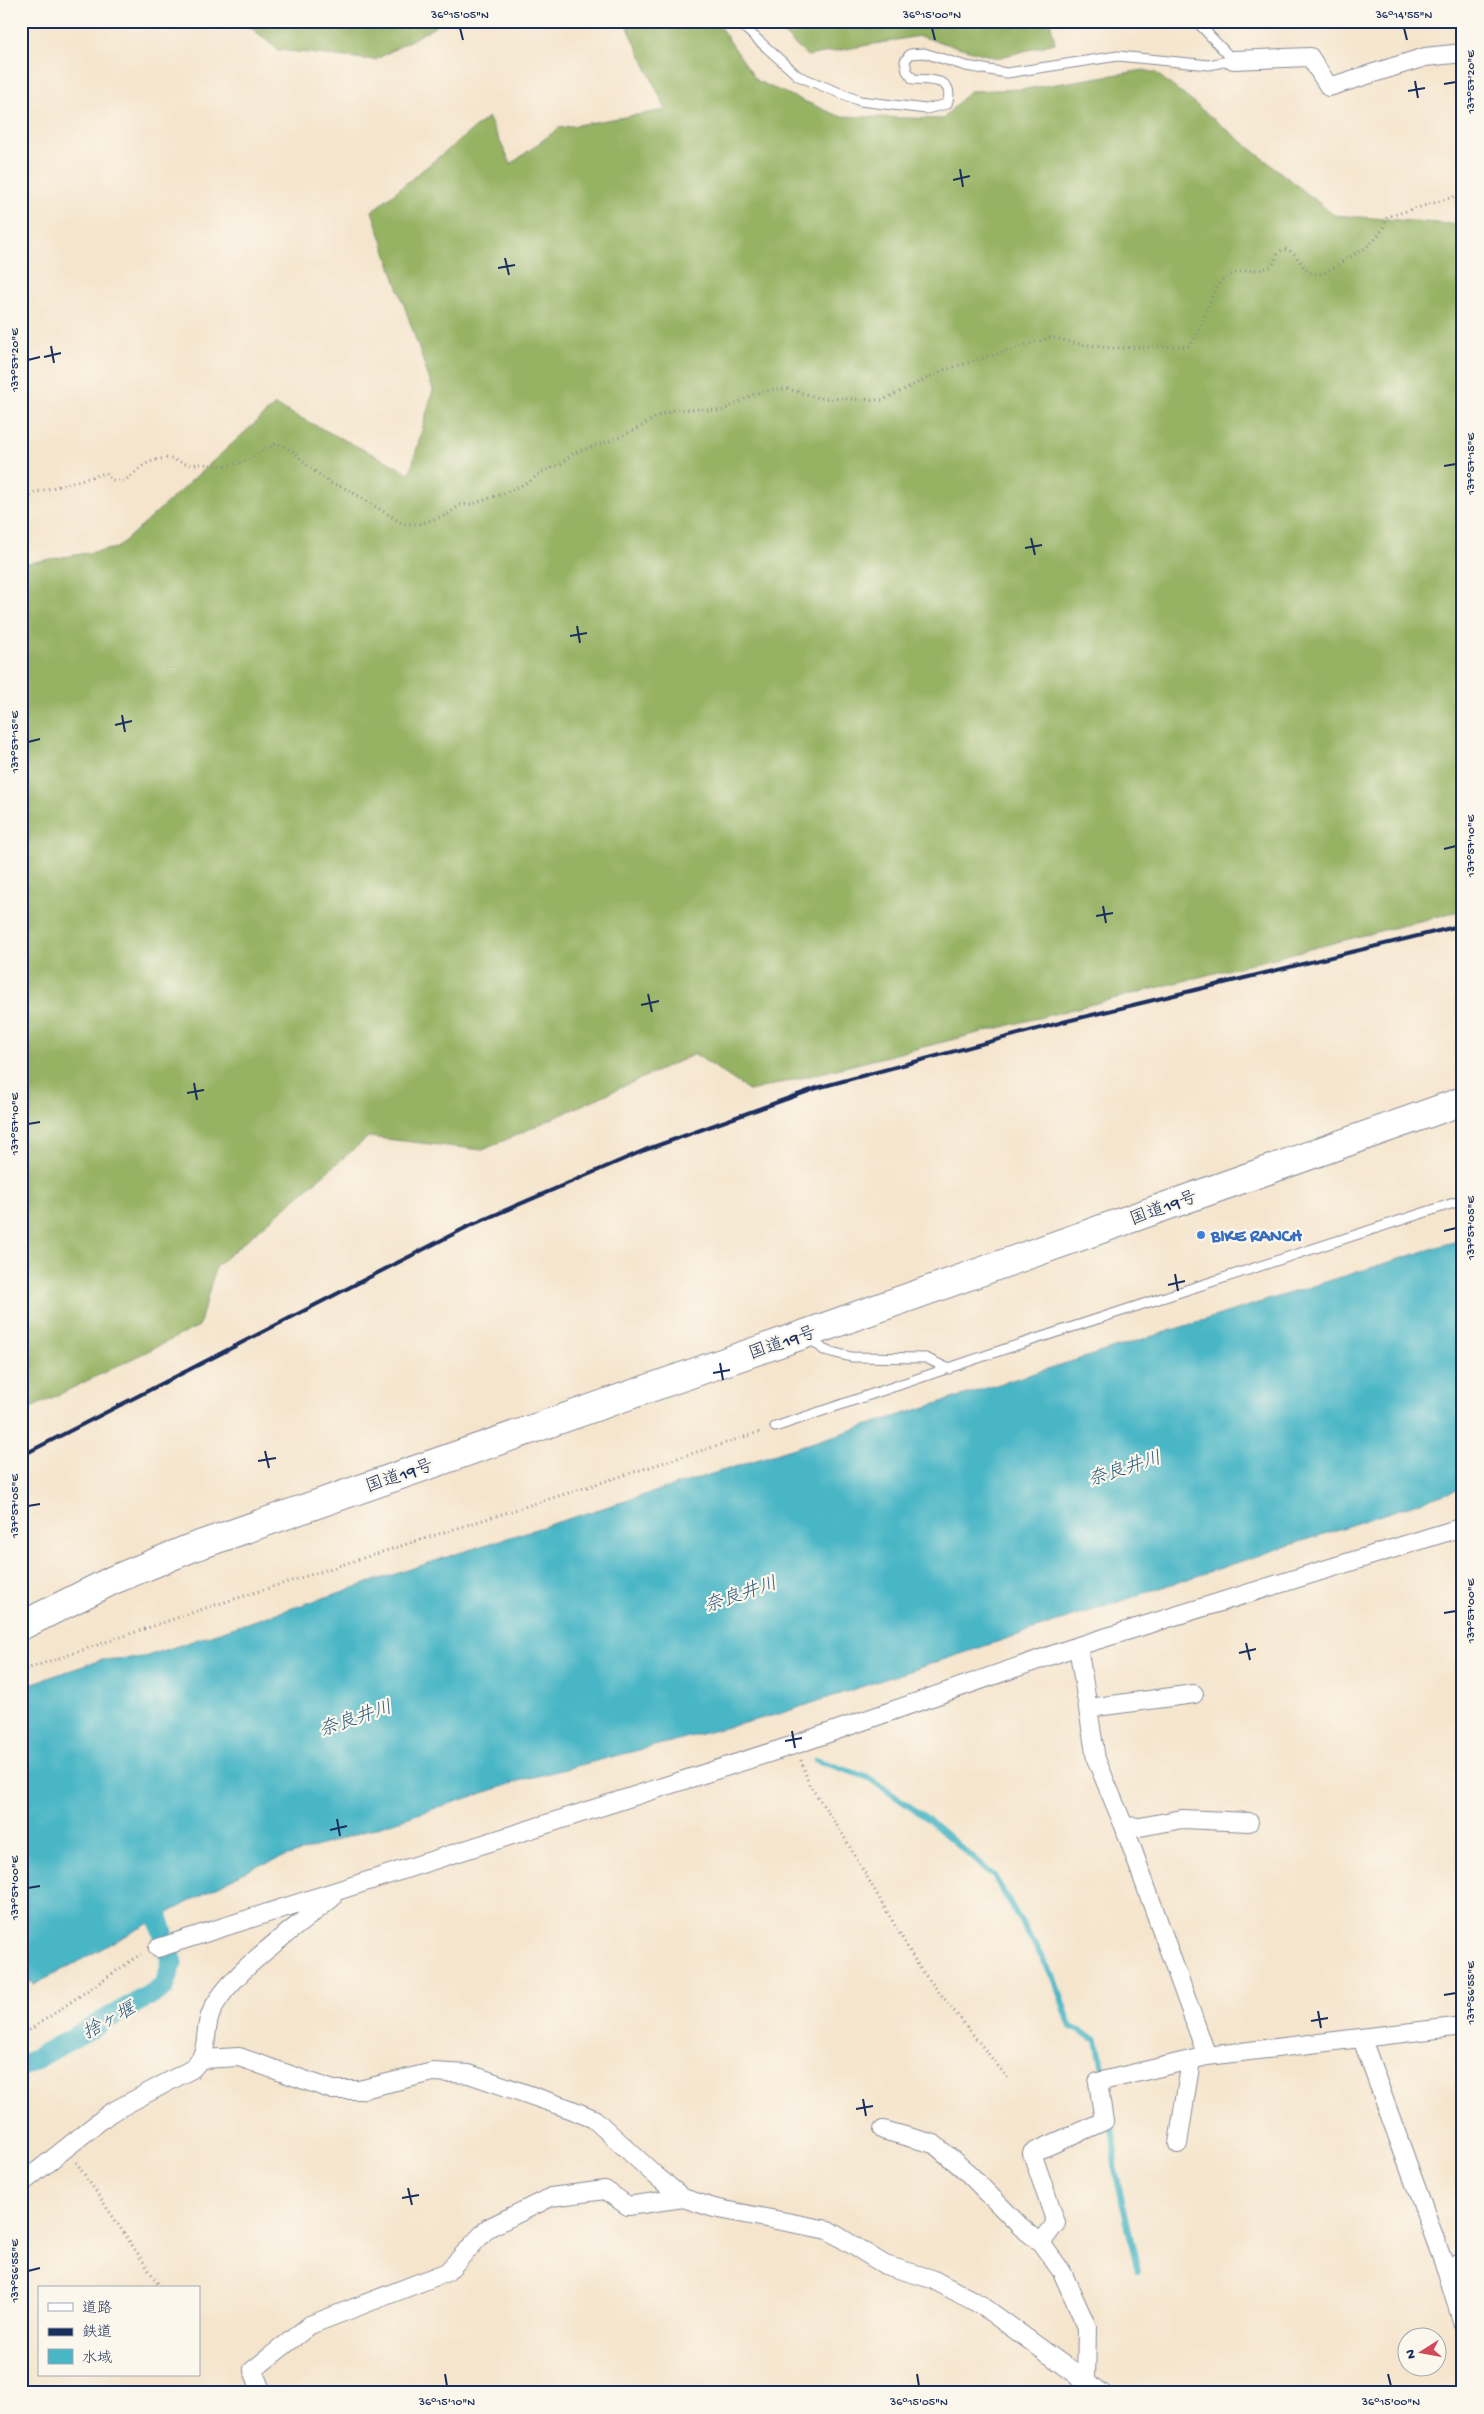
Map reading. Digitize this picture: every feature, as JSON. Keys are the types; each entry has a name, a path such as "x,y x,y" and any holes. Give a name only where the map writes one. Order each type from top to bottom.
{"highway":[{"name":"国道19号","path":"21,1626 105,1584 191,1548 805,1334 1463,1101"}],"street":[{"path":"1233,60 1310,57 1330,87 1425,57 1463,53"},
{"path":"158,1948 796,1744 1078,1646 1463,1527"},
{"path":"1078,1646 1096,1759 1124,1826 1199,2058 1178,2144"},
{"path":"1089,1708 1194,1694"},
{"path":"1124,1826 1140,1827 1182,1819 1249,1822"},
{"path":"21,2184 110,2113 192,2069 202,2059 211,2013 236,1977 340,1891"},
{"path":"1041,2243 1056,2223 1032,2154 1104,2121 1098,2082 1199,2058 1463,2026"},
{"path":"1362,2038 1447,2272 1463,2324"},
{"path":"202,2059 239,2057 333,2090 359,2090 433,2072 469,2074 594,2119 683,2198 714,2208 828,2230 884,2265 932,2279 981,2306 1102,2393"},
{"path":"883,2130 934,2144 967,2172 1020,2226 1041,2243 1062,2272 1087,2327 1086,2382"},
{"path":"262,2393 253,2370 310,2325 447,2272 488,2228 550,2197 605,2190 628,2206 683,2198"},
{"path":"1447,2272 1463,2260"}],"lane":[{"path":"737,21 798,76 860,102 926,110 947,104 949,96 946,86 938,81 913,79 907,71 904,61 910,54 924,53 966,66 1007,73 1118,56 1209,65 1233,60"},
{"path":"1196,21 1233,60"},
{"path":"775,1427 1463,1200"},
{"path":"805,1334 824,1350 851,1357 926,1358 949,1369"}],"path":[{"path":"21,508 33,493 69,482 83,481 106,474 111,480 124,481 144,464 174,458 186,464 223,467 252,459 262,450 270,449 277,443 294,452 310,468 331,483 349,490 403,524 419,524 448,515 460,505 487,499 522,486 542,472 561,464 574,453 610,441 635,430 660,415 674,410 722,411 754,394 770,390 788,389 820,398 883,400 944,370 1052,337 1074,343 1112,348 1189,346 1199,333 1215,287 1228,276 1244,271 1258,271 1272,266 1279,252 1284,249 1300,258 1312,274 1326,273 1370,246 1384,227 1387,217 1463,194"},
{"path":"21,1671 206,1608 775,1427"},
{"path":"796,1744 809,1784 840,1830 919,1967 1010,2081"},
{"path":"21,2036 138,1955 158,1948"},
{"path":"67,2147 160,2286"}],"green space":[{"path":"243,21 431,21 435,27 375,60 278,50"},
{"path":"625,21 716,21 757,81 839,116 943,119 969,91 1025,89 1144,70 1156,73 1334,215 1463,225 1463,910 750,1091 695,1054 483,1150 368,1137 216,1266 199,1326 21,1413 21,564 117,548 275,405 410,473 433,390 372,211 488,117 511,164 559,128 666,110"},
{"path":"770,21 1050,21 1055,43 997,58 919,36 807,56"}],"water":[{"name":"奈良井川","path":"1463,1239 1463,1488 779,1714 526,1779 254,1867 34,1985 32,1981 21,1986 21,1687 101,1660 144,1657 459,1553"}],"waterway":[{"path":"816,1760 869,1778 929,1820 994,1876 1054,1978 1071,2027 1097,2040 1105,2078"},
{"name":"捨ヶ堰","path":"150,1890 163,1933"},
{"name":"捨ヶ堰","path":"21,2067 164,1987 172,1963 169,1954"},
{"path":"1111,2115 1115,2142 1114,2165 1138,2271"}],"railway":[{"path":"21,1456 469,1226 645,1150 817,1088 1067,1021 1463,925"}],"place":[{"name":"BIKE RANCH","path":"1201,1235"}]}
